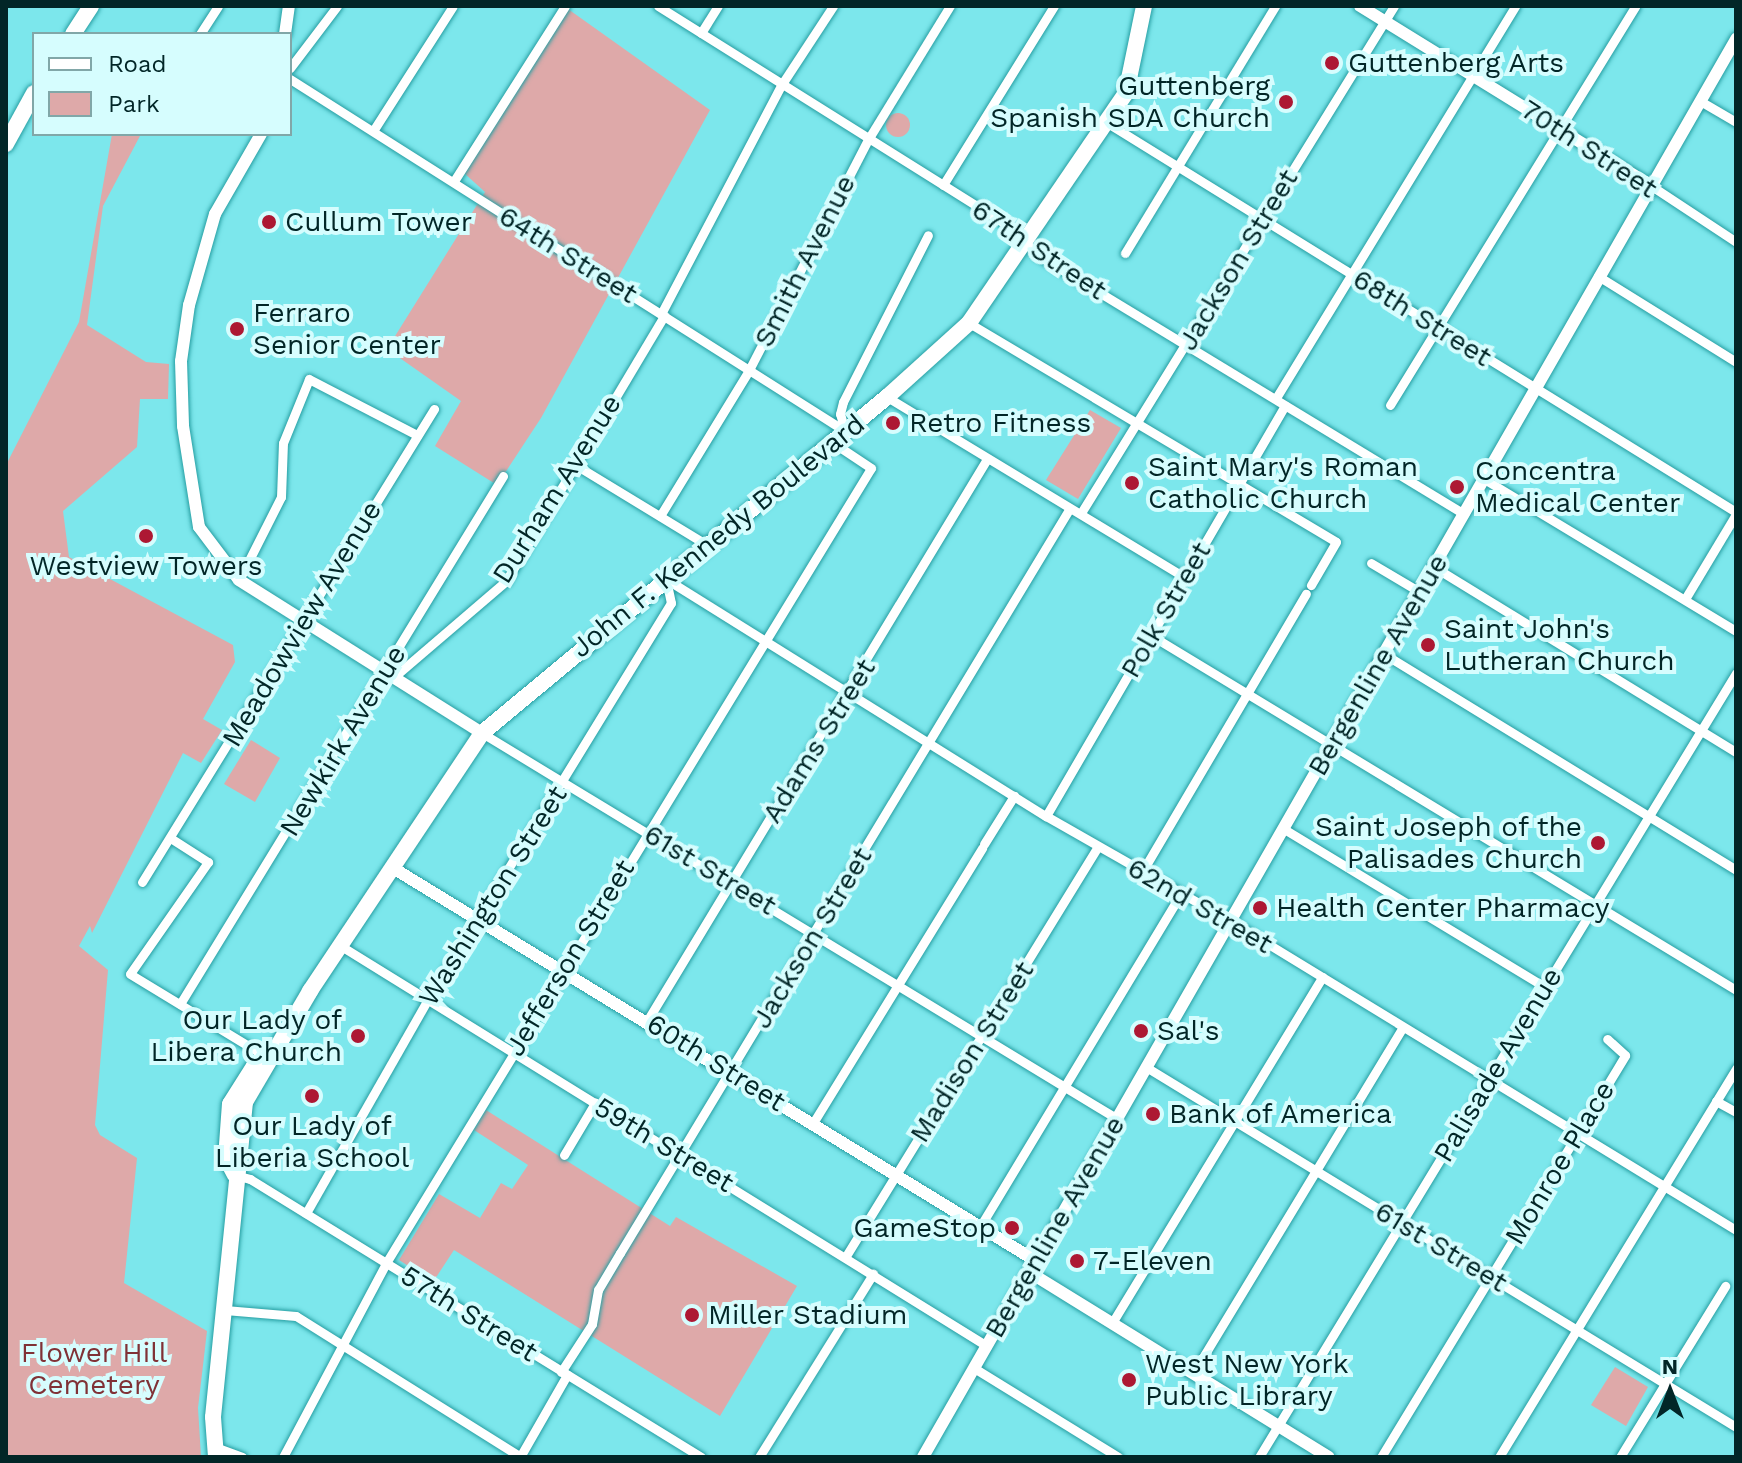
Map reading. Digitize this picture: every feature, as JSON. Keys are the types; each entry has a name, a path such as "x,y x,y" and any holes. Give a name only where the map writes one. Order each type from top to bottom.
{"main road":[{"path":"74,32 91,6"},
{"name":"John F. Kennedy Boulevard","path":"216,1452 213,1417 235,1175 245,1102 268,1058 482,733 887,397 969,323 1109,124 1126,93 1144,6"},
{"path":"6,144 32,97"}],"street":[{"path":"201,32 218,6"},
{"path":"285,32 289,6"},
{"path":"292,65 337,6"},
{"path":"373,131 453,6"},
{"path":"454,181 565,6"},
{"name":"67th Street","path":"658,6 943,185 1026,241 1036,254 1464,514"},
{"path":"701,33 718,6"},
{"name":"Durham Avenue","path":"389,674 506,581 663,315 782,84 833,6"},
{"name":"Smith Avenue","path":"660,516 749,370 869,138 950,6"},
{"path":"943,185 1054,6"},
{"path":"1125,253 1275,6"},
{"name":"70th Street","path":"1360,6 1560,127 1736,242"},
{"name":"Jackson Street","path":"1081,513 1394,6"},
{"path":"1276,398 1515,6"},
{"path":"1390,405 1635,6"},
{"name":"Bergenline Avenue","path":"924,1457 1736,39"},
{"name":"64th Street","path":"292,80 749,370 839,437"},
{"path":"1700,101 1736,122"},
{"name":"68th Street","path":"1109,124 1736,513"},
{"path":"260,136 215,214 195,273 181,361 184,436 199,527 239,580 281,497 283,443 309,379 417,435"},
{"path":"839,437 843,402 928,235"},
{"path":"1598,276 1736,362"},
{"path":"969,323 1136,426 1336,542 1142,872"},
{"path":"887,397 1184,577"},
{"name":"Polk Street","path":"1046,816 1285,405"},
{"name":"Meadowview Avenue","path":"142,882 172,839 434,409"},
{"name":"Jefferson Street","path":"283,1457 386,1263 871,468 839,437"},
{"name":"Adams Street","path":"647,1021 987,459"},
{"path":"574,464 707,545"},
{"name":"Newkirk Avenue","path":"180,1004 389,674 503,476"},
{"path":"1484,479 1736,631"},
{"name":"Jackson Street","path":"520,1457 592,1324 598,1290 1070,508"},
{"path":"1685,599 1736,513"},
{"path":"1371,563 1420,592"},
{"path":"1434,567 1736,752"},
{"name":"62nd Street","path":"666,579 1046,816 1322,977 1736,1230"},
{"name":"Washington Street","path":"306,1213 427,1001 671,603 666,579"},
{"name":"61st Street","path":"239,580 482,733 1116,1118"},
{"path":"1152,636 1736,990"},
{"path":"1384,654 1736,870"},
{"name":"Palisade Avenue","path":"1259,1457 1736,673"},
{"path":"813,1123 1014,796"},
{"path":"1284,829 1545,987"},
{"path":"172,839 208,862 130,974 268,1058"},
{"name":"Madison Street","path":"846,1256 1098,847"},
{"name":"60th Street","path":"393,868 981,1225 1033,1267 1112,1323 1328,1457"},
{"path":"981,1225 1180,895"},
{"name":"59th Street","path":"341,946 987,1346"},
{"path":"1112,1323 1322,977"},
{"path":"1194,1372 1403,1027"},
{"name":"Monroe Place","path":"1381,1457 1626,1051 1607,1039"},
{"name":"61st Street","path":"1146,1067 1736,1427"},
{"path":"1499,1457 1736,1068"},
{"path":"1716,1101 1736,1112"},
{"path":"564,1155 595,1103"},
{"name":"57th Street","path":"235,1175 306,1213 701,1457"},
{"path":"759,1457 873,1274"},
{"path":"1620,1457 1725,1286"},
{"path":"225,1310 296,1316 520,1457"},
{"path":"974,1368 1118,1457"},
{"path":"216,1452 242,1457"}],"green space":[{"path":"568,9 710,110 541,418 497,485 435,446 461,401 387,349 485,192 464,173"},
{"path":"898,113 906,117 910,125 906,133 898,137 890,133 886,125 890,117"},
{"name":"Flower Hill Cemetery","path":"112,136 140,136 103,206 87,325 146,362 169,364 168,399 140,399 137,447 63,511 69,557 233,645 235,662 203,719 222,730 201,763 183,753 92,933 90,926 79,946 108,970 95,1125 100,1135 137,1158 124,1283 207,1331 198,1408 201,1457 6,1457 6,465 79,322"},
{"path":"1090,410 1121,428 1078,499 1046,480"},
{"path":"251,740 280,758 255,802 224,784"},
{"path":"486,1110 670,1226 676,1217 797,1286 720,1416 454,1250 433,1282 399,1260 439,1194 480,1218 501,1183 512,1189 528,1165 474,1130"},
{"path":"1615,1367 1648,1387 1626,1426 1591,1405"}],"place":[{"name":"Guttenberg Arts","path":"1332,63"},
{"name":"Guttenberg Spanish SDA Church","path":"1286,102"},
{"name":"Cullum Tower","path":"269,222"},
{"name":"Ferraro Senior Center","path":"237,329"},
{"name":"Retro Fitness","path":"893,423"},
{"name":"Saint Mary's Roman Catholic Church","path":"1132,483"},
{"name":"Concentra Medical Center","path":"1457,487"},
{"name":"Westview Towers","path":"146,536"},
{"name":"Saint John's Lutheran Church","path":"1428,645"},
{"name":"Saint Joseph of the Palisades Church","path":"1598,843"},
{"name":"Health Center Pharmacy","path":"1260,908"},
{"name":"Sal's","path":"1141,1031"},
{"name":"Our Lady of Libera Church","path":"358,1036"},
{"name":"Our Lady of Liberia School","path":"312,1096"},
{"name":"Bank of America","path":"1153,1114"},
{"name":"GameStop","path":"1012,1228"},
{"name":"7-Eleven","path":"1077,1261"},
{"name":"Miller Stadium","path":"692,1315"},
{"name":"West New York Public Library","path":"1129,1380"}]}
